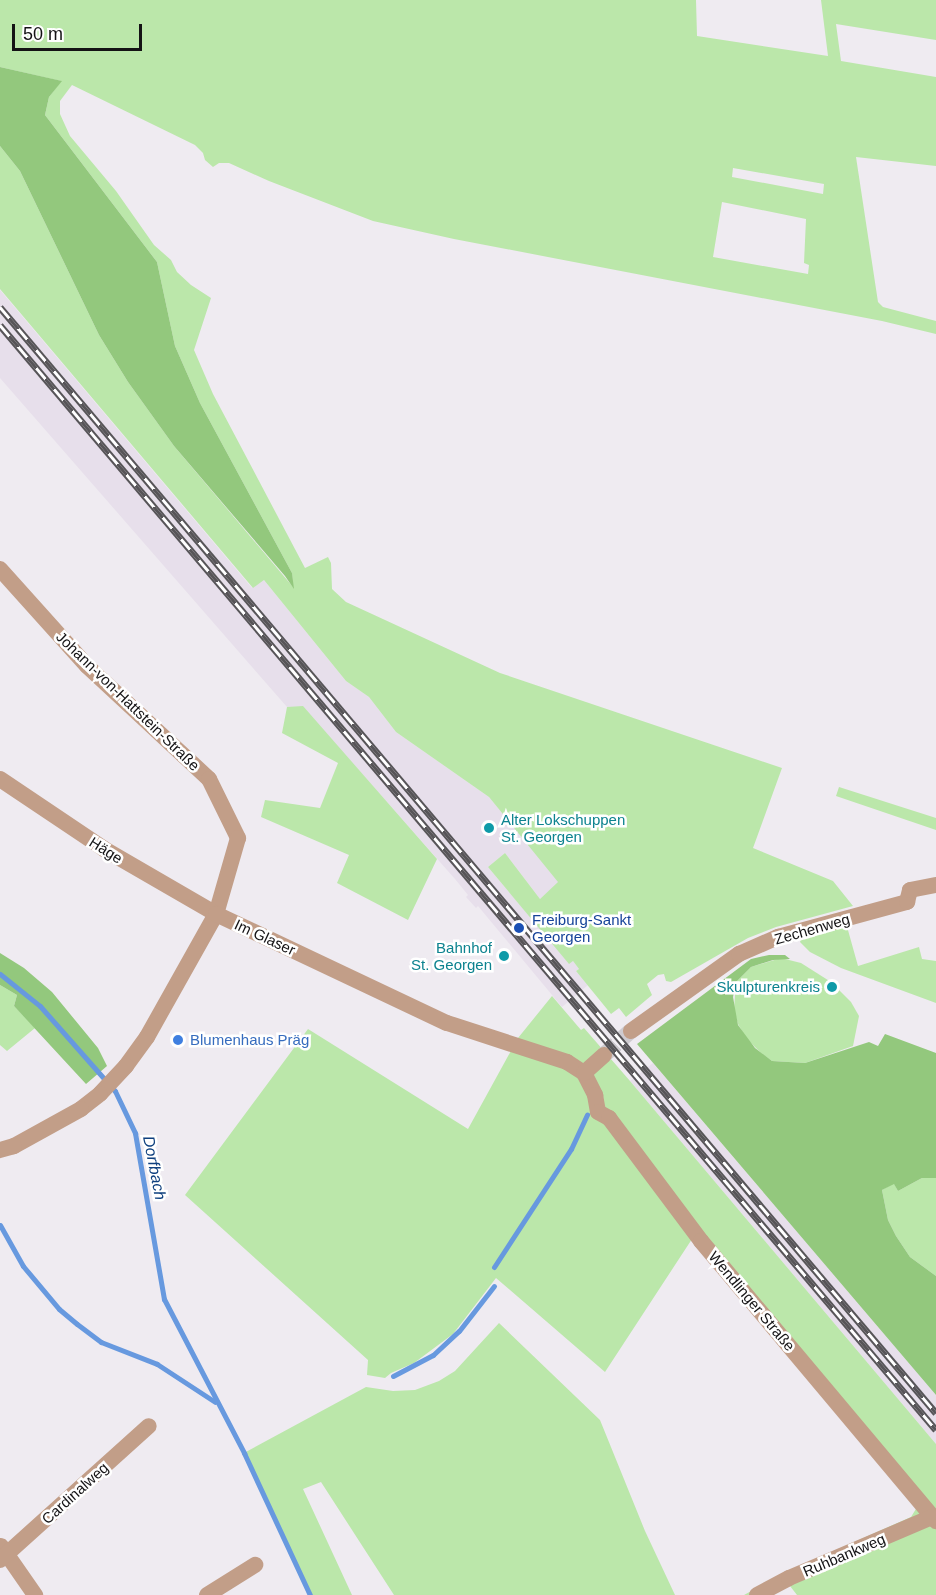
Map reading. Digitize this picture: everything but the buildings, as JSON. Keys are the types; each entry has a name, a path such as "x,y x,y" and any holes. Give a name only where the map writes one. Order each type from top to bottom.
{"street":[{"name":"Johann-von-Hattstein-Straße","path":"0,568 87,666 209,779 238,837 216,914"},
{"name":"Häge","path":"0,779 104,849 216,914"},
{"name":"Zechenweg","path":"631,1031 739,954 778,937 907,902 910,890 936,885"},
{"name":"Im Glaser","path":"0,1150 46,1129 100,1094 119,1075 147,1037 216,914 447,1023 567,1062 584,1073"},
{"path":"584,1073 604,1055"},
{"name":"Wendlinger Straße","path":"584,1073 595,1095 597,1112 609,1118 701,1241 934,1519"},
{"name":"Cardinalweg","path":"2,1553 149,1426"},
{"name":"Ruhbankweg","path":"757,1595 789,1578 934,1519"},
{"path":"2,1553 35,1595"},
{"path":"207,1595 255,1565"}],"shaded area":[{"path":"0,290 252,588 264,580 346,681 369,697 396,732 489,797 559,882 540,899 505,853 488,867 569,963 573,961 579,969 576,971 588,985 562,1007 478,906 476,908 466,897 468,895 455,879 303,707 287,707 0,378"},
{"path":"653,1063 936,1395 936,1444 630,1081"}],"green space":[{"path":"0,0 696,0 697,36 828,56 821,0 936,0 936,40 836,24 841,61 936,77 936,166 856,157 878,302 883,307 936,321 936,334 882,321 454,239 373,221 229,163 219,163 213,167 195,145 72,85 60,101 60,114 70,136 116,191 154,245 171,260 177,272 191,285 211,298 194,350 213,394 305,568 328,557 331,563 332,589 346,602 500,673 782,768 753,848 833,881 853,906 776,927 748,938 671,982 666,981 664,974 658,975 647,984 652,995 626,1017 619,1008 611,1014 576,971 579,969 573,961 569,964 488,867 505,853 540,899 558,882 489,797 396,732 369,697 346,681 264,580 253,588 0,289 0,146 20,171 99,335 128,382 174,446 293,587 292,573 200,403 175,346 157,262 45,115 49,97 61,81 0,67","holes":["733,168 824,184 823,194 732,177","722,202 806,219 804,263 809,265 808,274 713,257"]},
{"path":"0,67 62,81 49,97 45,115 157,262 175,346 200,403 292,573 294,589 174,446 128,382 99,335 20,171 0,146"},
{"path":"303,706 437,859 408,920 337,883 349,855 261,817 265,800 320,808 338,763 282,733 287,707"},
{"path":"839,787 936,818 936,830 836,796"},
{"path":"846,923 858,966 919,947 922,959 936,961 936,1003 841,968 810,952 800,942 801,939"},
{"path":"0,953 24,968 52,992 98,1048 107,1066 86,1084 14,1006 17,995 0,985"},
{"path":"769,955 785,955 790,959 773,960 751,967 736,982 733,997 738,1025 755,1048 772,1061 805,1063 869,1042 878,1046 885,1034 936,1053 936,1178 922,1178 898,1191 894,1184 882,1190 888,1220 896,1236 910,1257 936,1276 936,1395 637,1044 751,959"},
{"path":"781,958 801,963 831,982 851,1002 859,1016 853,1046 805,1063 772,1061 746,1038 738,1024 734,1010 736,982 751,967"},
{"path":"0,985 17,995 14,1006 35,1028 7,1051 0,1045"},
{"path":"552,996 581,1030 584,1028 630,1081 936,1444 936,1595 797,1595 790,1586 771,1595 744,1595 784,1573 911,1517 919,1504 692,1239 605,1372 496,1278 453,1334 414,1363 385,1378 367,1375 368,1360 185,1195 308,1029 468,1129 518,1038"},
{"path":"922,1178 936,1178 936,1276 910,1257 896,1236 888,1220 882,1190 894,1183 898,1191"},
{"path":"499,1323 600,1420 645,1531 675,1595 394,1595 321,1482 303,1489 352,1595 310,1595 244,1453 366,1387 393,1391 415,1390 439,1381 455,1371"}],"waterway":[{"name":"Dorfbach","path":"0,974 40,1006 115,1091 135,1133 164,1299 244,1453 310,1595"},
{"path":"494,1267 571,1149 587,1115"},
{"name":"Dorfbach","path":"0,1225 23,1266 59,1309 77,1324 101,1342 157,1364 215,1402"},
{"path":"393,1376 433,1355 459,1331 494,1286"}],"tunnel":[{"path":"604,1055 631,1031"}],"railway":[{"path":"0,307 936,1413"},
{"path":"0,325 936,1430"}],"place":[{"name":"Alter Lokschuppen St. Georgen","path":"489,828"},
{"name":"Freiburg-Sankt Georgen","path":"519,928"},
{"name":"Bahnhof St. Georgen","path":"504,956"},
{"name":"Skulpturenkreis","path":"832,987"},
{"name":"Blumenhaus Präg","path":"178,1040"}]}
